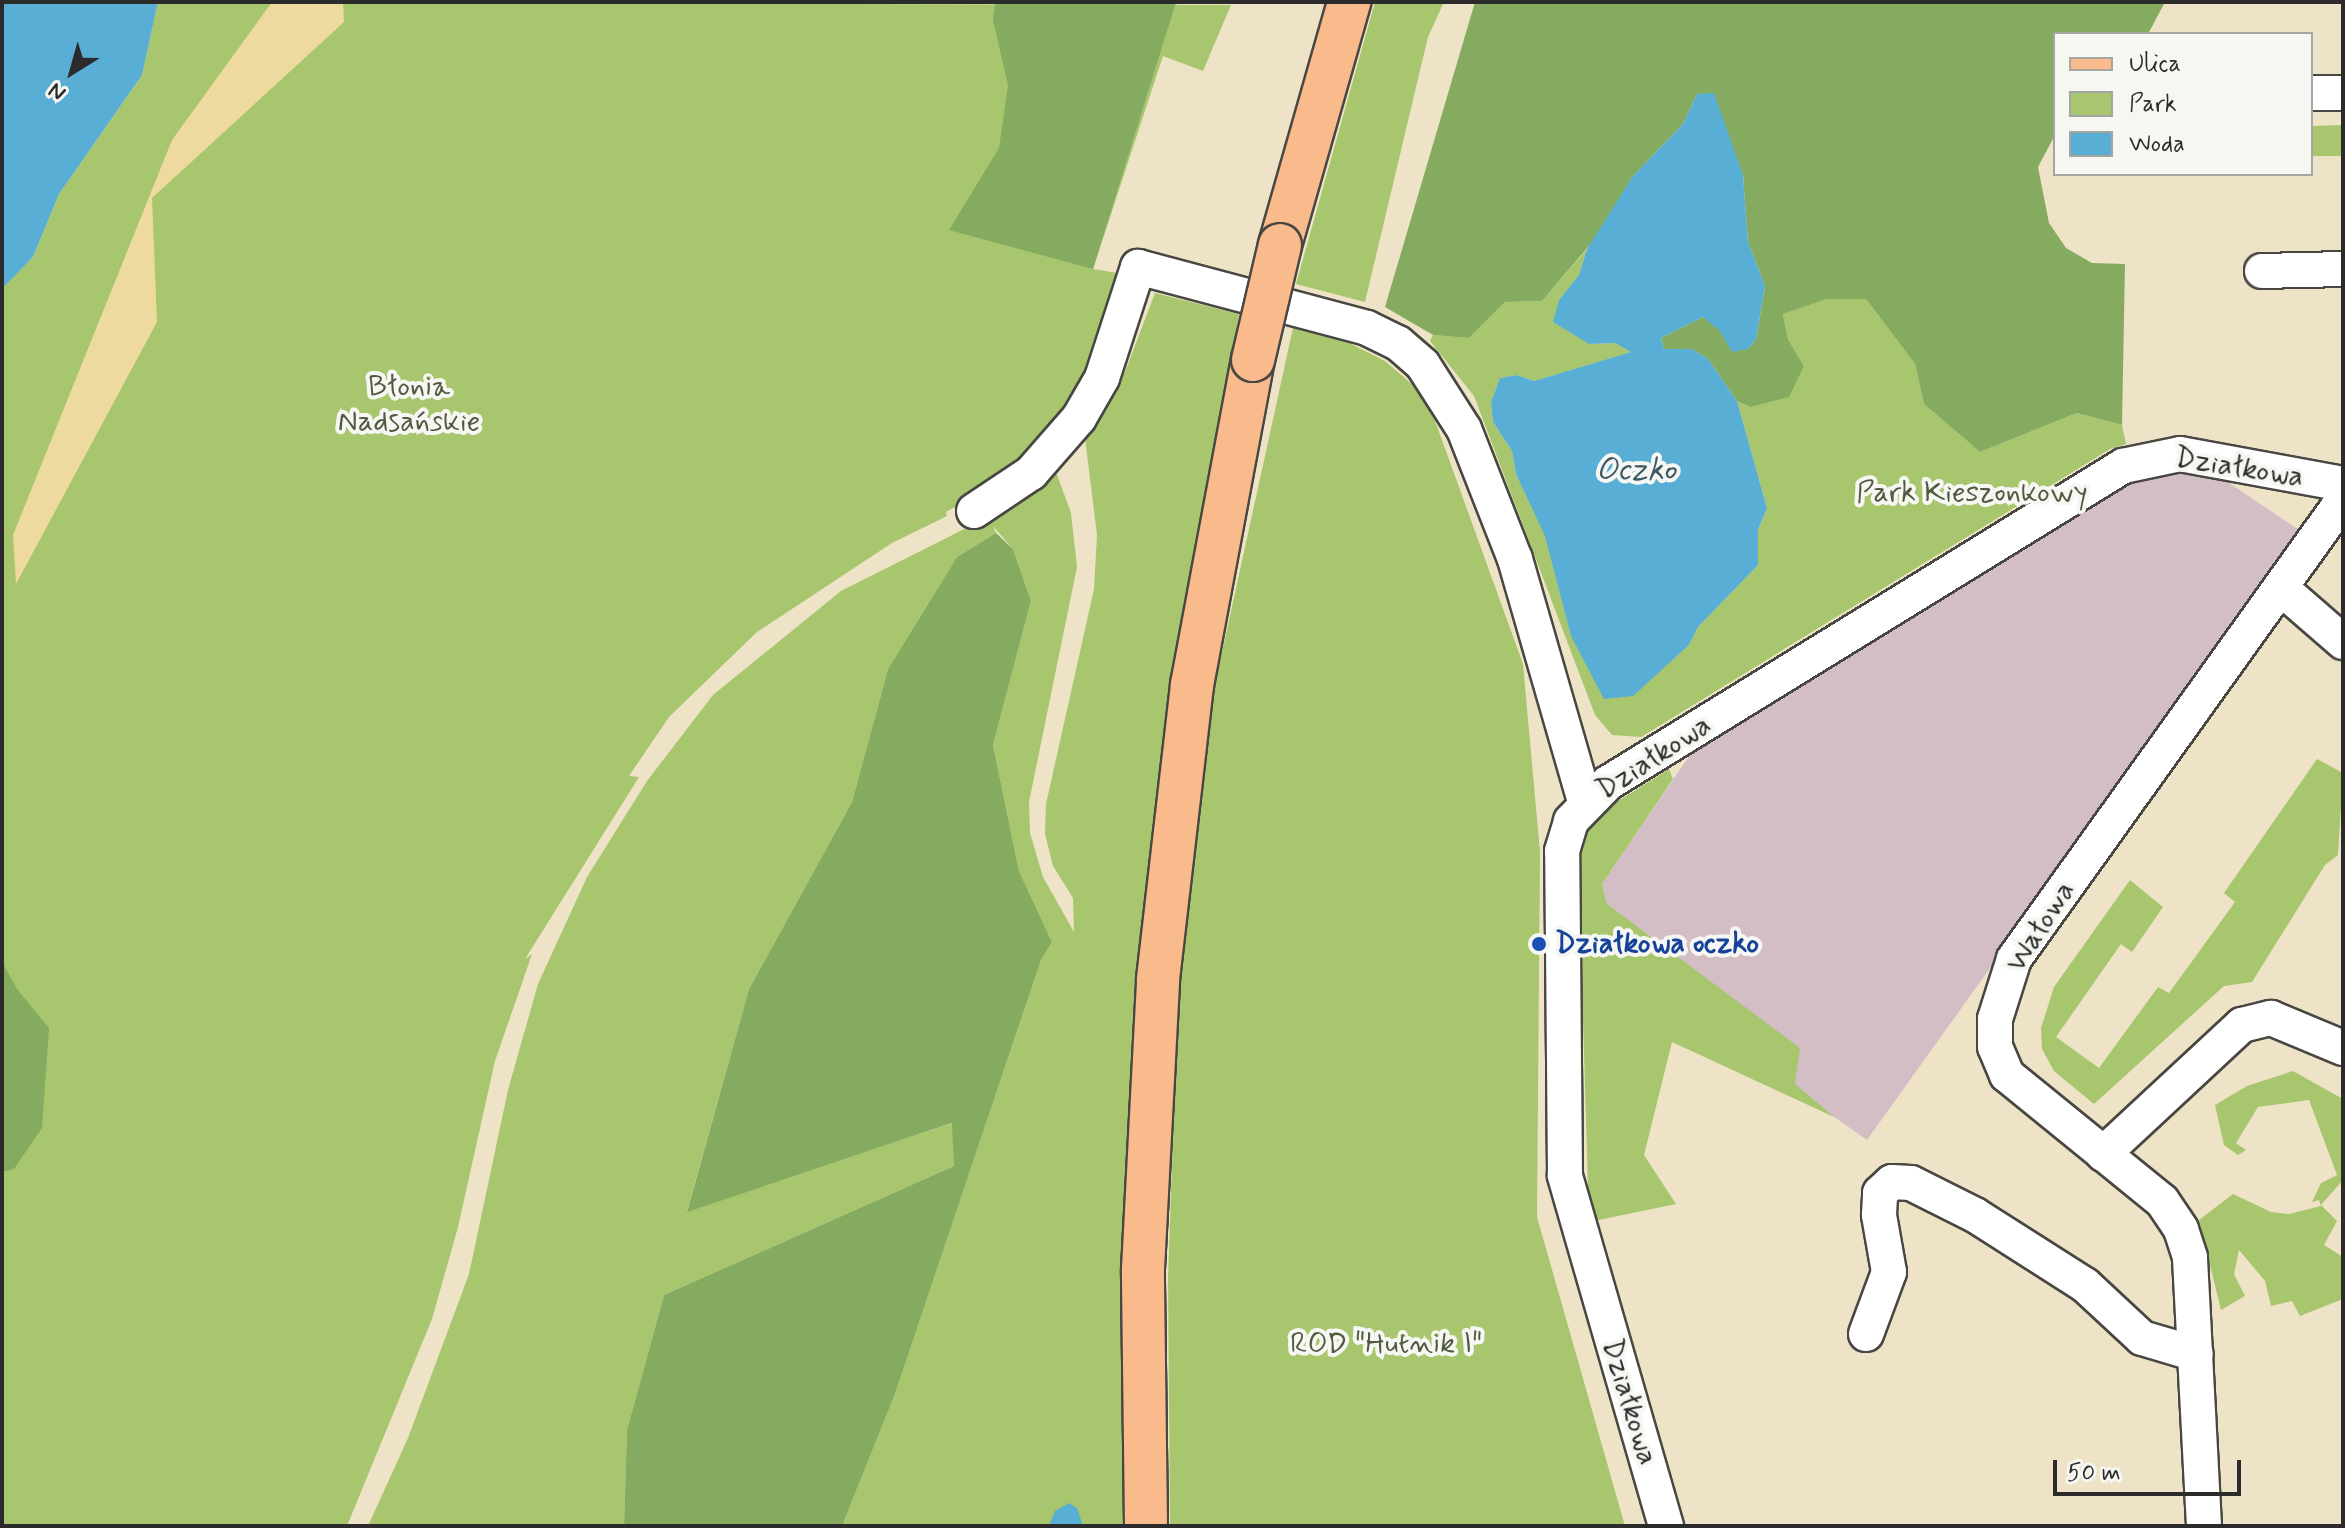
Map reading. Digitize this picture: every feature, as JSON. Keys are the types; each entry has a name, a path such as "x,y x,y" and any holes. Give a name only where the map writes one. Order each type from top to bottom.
{"main road":[{"path":"1146,1526 1143,1269 1158,979 1196,657 1253,360 1280,245 1349,2"}],"street":[{"path":"2313,93 2343,93"},
{"path":"974,511 1031,473 1079,418 1102,378 1138,267 1367,328 1398,343 1423,365 1464,429 1520,573 1585,802"},
{"path":"2262,271 2343,269"},
{"name":"Działkowa","path":"1666,1526 1565,1175 1562,851 1571,821 1585,802 2123,466 2180,454 2343,484"},
{"name":"Wałowa","path":"2204,1526 2190,1257 2181,1229 2162,1201 2007,1075 1995,1047 1995,1019 2014,959 2343,500"},
{"path":"2282,589 2343,642"},
{"path":"2103,1154 2242,1025 2271,1018 2343,1048"},
{"path":"1866,1334 1889,1272 1880,1193 1892,1182 1911,1183 1975,1215 2085,1285 2142,1338 2196,1354"}],"shaded area":[{"path":"2161,470 2213,472 2302,532 1867,1140 1806,1097 1795,1084 1794,1067 1607,904 1602,884 1690,755 1707,742 2107,490"}],"green space":[{"name":"Błonia Nadsańskie","path":"158,2 1231,5 1203,71 1163,56 1093,269 1124,274 1100,349 1049,438 979,494 946,512 947,516 892,543 757,632 669,717 629,776 639,777 525,959 532,954 495,1061 458,1227 432,1319 347,1526 2,1526 2,289 33,257 59,194 142,75"},
{"path":"995,2 1176,2 1093,269 949,230 999,148 1008,85 993,20"},
{"path":"1375,2 1444,2 1428,37 1365,302 1296,284"},
{"path":"1475,2 2165,2 2149,32 2053,32 2053,139 2038,167 2049,223 2066,248 2092,263 2125,264 2122,425 2077,413 1980,452 1924,404 1915,364 1866,299 1827,299 1783,314 1788,339 1804,366 1789,397 1750,407 1737,401 1708,359 1692,349 1664,349 1661,338 1703,317 1748,349 1756,339 1765,286 1748,242 1743,175 1697,94 1683,124 1633,176 1600,233 1542,301 1505,302 1469,338 1433,335 1385,307"},
{"path":"2343,125 2343,156 2313,156 2313,126"},
{"name":"Park Kieszonkowy","path":"1587,249 1579,275 1559,300 1589,344 1615,343 1632,352 1534,381 1517,375 1500,378 1491,402 1493,422 1512,451 1516,474 1545,532 1571,636 1644,685 1689,645 1698,627 1758,565 1758,530 1767,508 1737,401 1750,407 1804,366 1788,339 1783,314 1827,299 1866,299 1915,364 1924,404 1980,452 2077,413 2122,425 2126,444 2110,449 1641,737 1612,735 1595,715 1474,396 1430,341 1433,335 1469,338 1505,302 1542,301"},
{"path":"1155,293 1239,314 1185,632 1128,1195 1126,1526 842,1526 895,1394 1041,960 1052,942 1019,871 993,745 1031,601 1013,549 993,526 996,533 957,557 888,669 852,802 749,989 687,1211 953,1123 954,1166 664,1295 627,1430 624,1526 368,1526 408,1438 469,1274 508,1090 538,984 587,877 647,781 713,695 841,591 1018,502 1055,469 1071,513 1077,567 1029,802 1030,833 1043,877 1074,932 1073,898 1053,866 1045,834 1046,804 1094,589 1097,535 1085,438 1125,372"},
{"name":"ROD \"Hutnik I\"","path":"1293,328 1349,343 1385,361 1414,386 1434,418 1523,664 1540,852 1537,1217 1625,1526 1170,1526 1168,1278 1180,932 1212,698"},
{"path":"996,533 1013,549 1031,601 993,745 1019,871 1052,942 1041,960 895,1394 842,1526 624,1526 627,1430 664,1295 954,1166 952,1123 687,1212 749,989 852,802 888,669 957,557"},
{"path":"2317,759 2343,773 2338,855 2325,865 2252,982 2224,986 2094,1104 2054,1071 2042,1049 2041,1028 2054,987 2130,880 2163,907 2132,952 2121,944 2056,1037 2099,1068 2158,987 2169,993 2235,902 2224,893"},
{"path":"1669,769 1673,779 1602,884 1607,904 1800,1048 1795,1084 1834,1117 1672,1042 1644,1155 1676,1204 1589,1222 1578,849 1587,828 1604,810"},
{"path":"2,962 17,989 49,1028 42,1128 14,1169 2,1172"},
{"path":"2293,1071 2343,1099 2343,1180 2321,1205 2337,1221 2324,1245 2343,1257 2343,1299 2300,1316 2292,1301 2271,1306 2265,1281 2239,1250 2234,1274 2245,1296 2221,1310 2199,1220 2233,1194 2271,1212 2289,1214 2321,1206 2319,1200 2312,1202 2321,1183 2337,1175 2309,1100 2258,1107 2236,1143 2246,1150 2238,1155 2224,1145 2215,1105 2247,1086"}],"sand":[{"path":"272,2 343,2 344,22 152,198 157,322 16,584 13,535 172,140"}],"water":[{"path":"2,2 158,2 142,75 59,194 33,257 2,289"},
{"name":"Oczko","path":"1714,93 1743,175 1748,242 1765,286 1756,339 1748,349 1732,352 1720,331 1703,317 1661,338 1664,349 1692,349 1708,359 1737,401 1767,508 1758,530 1758,565 1698,627 1689,645 1633,696 1604,699 1571,636 1545,536 1516,474 1512,451 1493,422 1491,402 1500,378 1517,375 1534,381 1631,352 1615,343 1589,344 1553,322 1559,300 1579,275 1587,249 1633,176 1683,124 1697,94"},
{"path":"1069,1503 1077,1508 1083,1526 1049,1526 1055,1511"}],"place":[{"name":"Działkowa oczko","path":"1539,944"}]}
